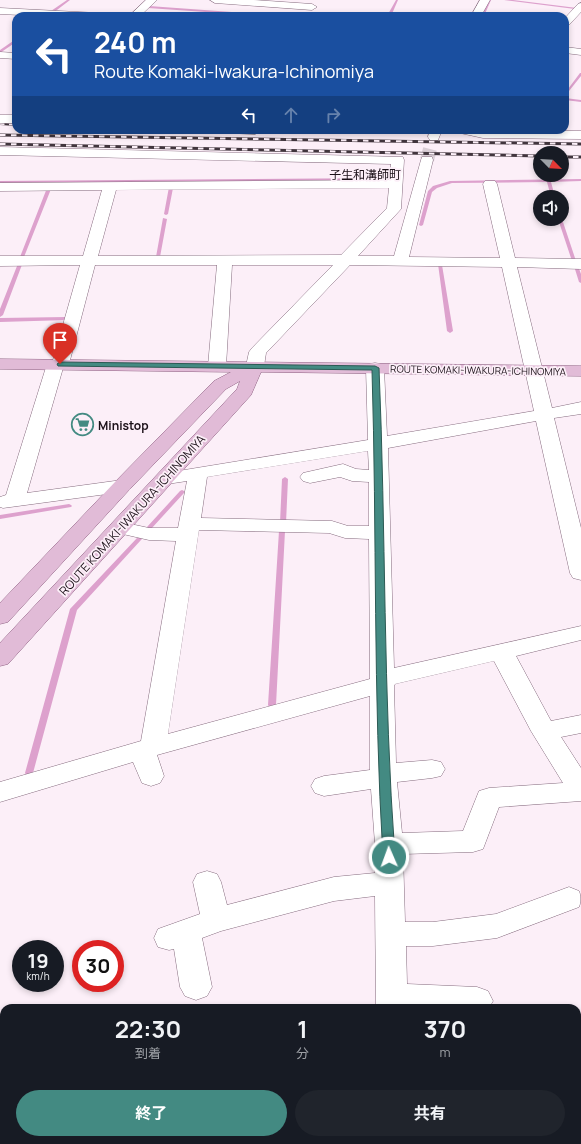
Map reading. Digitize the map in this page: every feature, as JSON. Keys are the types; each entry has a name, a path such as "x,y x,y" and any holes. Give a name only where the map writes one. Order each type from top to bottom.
{"main road":[{"path":"0,364 255,366"},
{"name":"ROUTE KOMAKI-IWAKURA-ICHINOMIYA","path":"0,658 167,478 245,391 255,366"},
{"name":"ROUTE KOMAKI-IWAKURA-ICHINOMIYA","path":"0,617 122,486 220,385 255,366 581,371"}],"street":[{"path":"138,12 152,0"},
{"path":"215,0 314,3"},
{"path":"478,12 485,0"},
{"path":"308,12 314,3"},
{"path":"569,20 581,6"},
{"path":"0,11 20,12"},
{"path":"569,50 581,52"},
{"path":"0,55 12,56"},
{"path":"0,119 12,119"},
{"path":"483,134 581,135"},
{"path":"400,261 432,144"},
{"path":"0,151 398,160 394,209 258,352 255,366"},
{"path":"0,187 396,184"},
{"path":"490,184 581,573"},
{"path":"110,186 90,260 58,364 7,501 122,486"},
{"path":"0,260 344,260 581,264"},
{"path":"217,366 225,260"},
{"path":"375,368 379,476 383,682 383,776 389,844 392,1003 477,1001"},
{"path":"167,478 377,444 581,408"},
{"path":"310,476 343,470 352,475 379,476"},
{"path":"151,776 147,748 198,473"},
{"path":"121,528 149,534 188,530 332,527 345,532 380,533"},
{"path":"0,792 147,748 383,682 501,651 581,633"},
{"path":"389,844 473,841 489,798 581,790 544,731 501,651"},
{"path":"544,731 581,724"},
{"path":"324,786 432,769"},
{"path":"206,882 216,920"},
{"path":"196,987 177,935 216,920 334,889 390,883"},
{"path":"390,934 433,934 497,926 570,899"}],"shaded area":[{"path":"390,178 389,181 0,186 0,181"}],"waterway":[{"path":"52,12 69,0"},
{"path":"391,12 397,0"},
{"path":"484,12 490,0"},
{"path":"505,0 575,8"},
{"path":"149,7 219,12"},
{"path":"0,52 12,43"},
{"path":"569,90 581,74"},
{"path":"569,100 581,101"},
{"path":"421,225 430,192 435,187 452,182 581,180"},
{"path":"549,182 551,190"},
{"path":"166,214 171,188"},
{"path":"22,257 49,189"},
{"path":"158,257 165,219"},
{"path":"562,226 574,261"},
{"path":"0,315 21,262"},
{"path":"440,265 450,331"},
{"path":"576,266 581,282"},
{"path":"0,320 66,319"},
{"path":"283,523 285,479"},
{"path":"149,528 182,492"},
{"path":"0,517 69,506"},
{"path":"272,705 282,531"},
{"path":"29,773 74,609 139,539"}],"tunnel":[{"path":"427,160 430,149"}],"railway":[{"path":"0,124 12,125"},
{"path":"0,135 581,144"},
{"path":"0,144 533,156"},
{"path":"569,157 581,157"}],"place":[{"name":"Ministop","path":"82,425"}],"district":[{"name":"子生和溝師町","path":"365,174"}],"route":[{"path":"60,364 375,368 379,476 383,684 383,774 389,857"}]}
